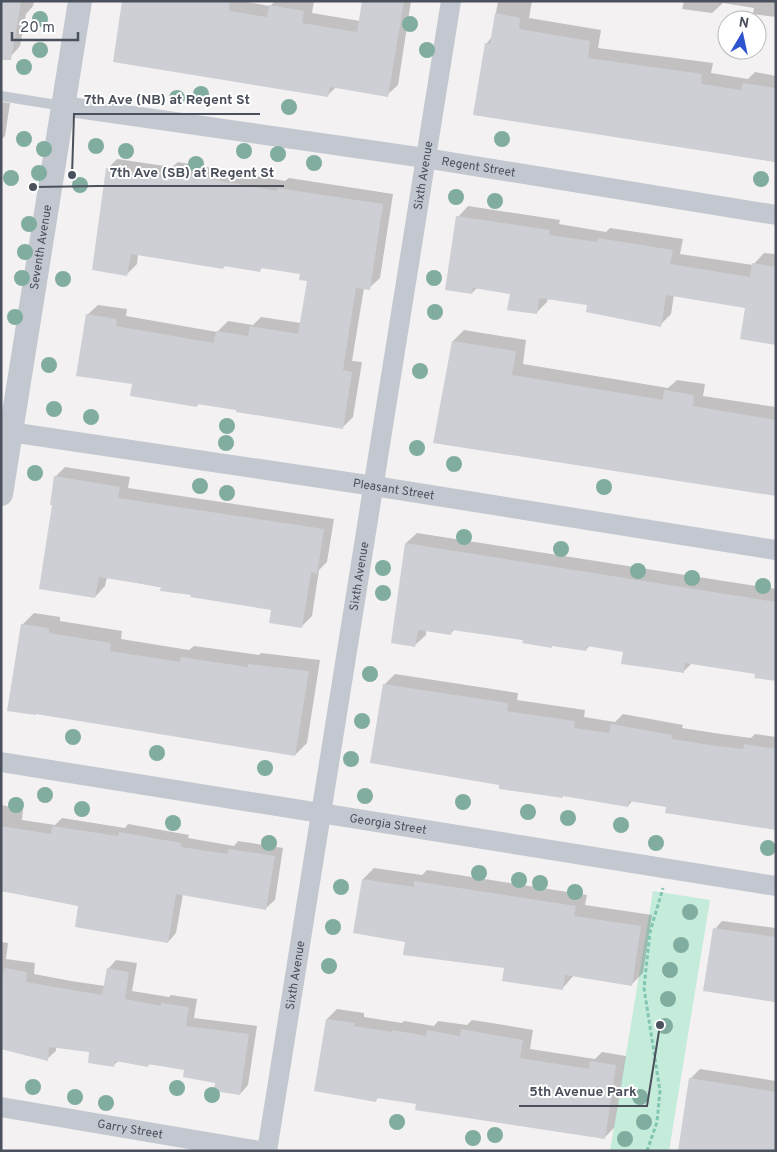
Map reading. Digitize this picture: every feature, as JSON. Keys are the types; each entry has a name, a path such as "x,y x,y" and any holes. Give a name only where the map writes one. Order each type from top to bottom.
{"street":[{"name":"Seventh Avenue","path":"1,494 6,431 80,1"},
{"name":"Sixth Avenue","path":"267,1151 451,1"},
{"name":"Regent Street","path":"62,106 425,158 776,215"},
{"name":"Pleasant Street","path":"6,431 374,486 776,550"},
{"name":"Georgia Street","path":"1,762 776,886"},
{"name":"Garry Street","path":"1,1107 260,1151"}],"lane":[{"path":"1,96 62,106"}],"path":[{"path":"647,1151 657,1122 660,1091 644,988 650,932 664,886 674,870"}],"green space":[{"path":"653,891 710,900 669,1151 610,1151"}],"building":[{"path":"1,1 21,1 11,60 1,60"},
{"path":"122,1 230,1 229,11 267,17 269,5 304,11 302,23 357,32 362,1 404,1 388,97 330,87 328,97 113,62"},
{"path":"495,13 520,18 519,29 590,41 588,58 702,74 701,84 741,90 743,83 776,88 776,162 473,115 485,43 490,44"},
{"path":"106,168 165,178 167,171 277,191 277,188 383,204 370,290 356,288 343,370 352,372 343,429 236,412 236,410 197,404 197,407 130,396 132,384 76,376 86,314 117,319 116,326 214,343 216,331 248,336 250,326 298,334 307,281 299,280 300,274 261,268 260,272 224,266 223,269 131,254 127,276 92,270"},
{"path":"456,216 550,230 549,235 597,242 598,238 673,250 670,264 750,277 752,263 776,267 776,345 740,339 745,308 666,295 661,327 586,312 587,305 539,298 537,314 507,310 510,294 473,288 472,294 445,290"},
{"path":"452,341 516,351 512,375 663,400 664,390 694,395 693,406 776,420 776,496 433,443"},
{"path":"54,476 120,487 118,498 324,529 317,574 311,572 302,628 269,623 271,610 190,597 191,595 160,591 161,587 99,577 95,598 39,589 52,505 50,505"},
{"path":"405,543 776,602 776,681 754,678 755,674 685,663 684,673 621,664 623,652 587,646 586,651 552,646 552,648 522,643 523,640 452,630 451,635 418,630 415,647 391,643"},
{"path":"21,624 49,628 49,633 111,643 110,651 180,662 181,657 248,667 248,664 309,671 295,756 36,714 7,711"},
{"path":"383,684 508,703 507,711 575,721 574,728 609,733 611,724 672,735 672,739 710,745 743,749 744,744 776,749 776,830 665,813 666,807 629,801 628,807 563,796 563,798 499,789 499,785 370,763"},
{"path":"1,826 51,834 52,826 118,836 119,832 181,843 181,847 228,854 228,849 275,856 266,910 176,894 168,943 75,927 78,906 1,891"},
{"path":"362,879 414,887 414,881 576,906 574,916 641,926 632,986 565,975 563,990 502,981 504,968 403,955 405,942 353,933"},
{"path":"713,928 776,937 776,1002 703,991"},
{"path":"4,968 27,972 26,982 102,995 107,968 129,972 125,999 161,1006 161,1003 189,1007 186,1026 249,1034 240,1095 214,1091 215,1083 183,1077 184,1070 149,1064 148,1067 115,1061 114,1067 88,1063 89,1052 49,1047 48,1061 1,1049 1,985"},
{"path":"326,1019 355,1023 354,1026 426,1036 427,1030 460,1036 461,1029 523,1040 520,1058 589,1069 590,1061 616,1065 605,1139 415,1110 416,1104 377,1098 376,1102 314,1091"},
{"path":"689,1078 776,1092 776,1151 678,1151"}],"place":[{"name":"7th Ave (NB) at Regent St","path":"72,175"},
{"name":"7th Ave (SB) at Regent St","path":"33,187"},
{"name":"5th Avenue Park","path":"660,1025"}]}
